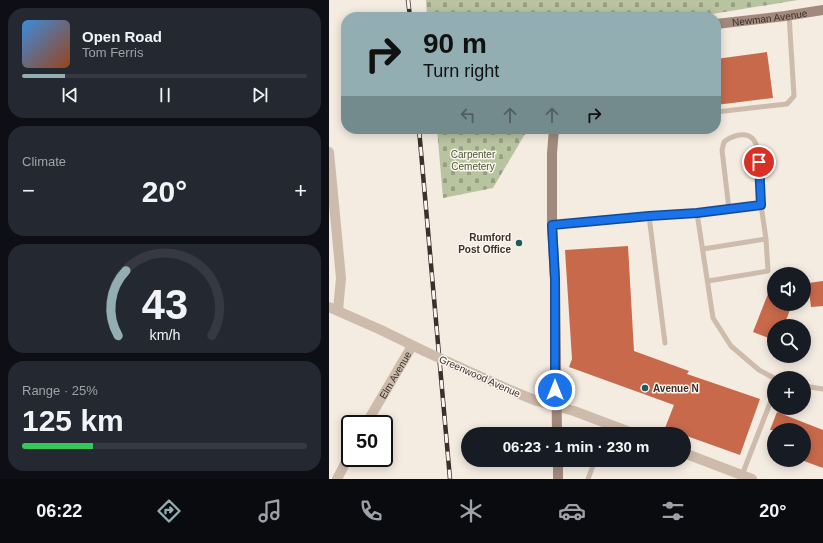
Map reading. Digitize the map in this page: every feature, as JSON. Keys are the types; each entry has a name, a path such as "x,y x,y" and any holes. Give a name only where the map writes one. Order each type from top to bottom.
{"main road":[{"name":"Newman Avenue","path":"721,23 823,10"},
{"path":"554,134 552,153 552,225 555,279 557,427"},
{"path":"558,467 558,479"}],"street":[{"path":"329,152 341,278 333,308"},
{"name":"Greenwood Avenue","path":"333,308 412,346 510,390 537,401 556,405 603,427"},
{"name":"Elm Avenue","path":"371,415 412,346"},
{"path":"691,456 752,479"},
{"path":"337,479 343,467"}],"lane":[{"path":"721,111 787,104 794,96 789,15"},
{"path":"708,281 768,271 757,148 754,140 747,135 731,137 724,142 722,150 729,209"},
{"path":"552,225 697,213 761,205"},
{"path":"697,213 713,318 731,346 759,370 767,374"},
{"path":"649,216 665,343"},
{"path":"703,249 766,239"},
{"path":"811,388 823,389"},
{"path":"742,475 767,411"},
{"path":"588,479 592,467"}],"green space":[{"path":"426,0 798,0 721,13 427,12"},
{"name":"Carpenter Cemetery","path":"437,134 525,134 493,188 443,198"}],"building":[{"path":"767,52 773,98 721,104 721,58"},
{"path":"628,246 634,351 689,371 687,374 760,399 740,455 691,438 691,427 665,427 674,405 569,367 572,359 565,250"},
{"path":"823,281 823,306 811,307 811,283"},
{"path":"767,296 767,311 789,311 787,319 767,319 767,337 753,332"},
{"path":"776,415 785,415 805,423 773,423"},
{"path":"811,425 823,430 823,468 811,464"}],"railway":[{"path":"408,0 409,12"},
{"path":"419,134 450,479"}],"place":[{"name":"Rumford Post Office","path":"519,243"},
{"name":"Avenue N","path":"645,388"}],"route":[{"path":"555,390 555,279 552,225 697,213 761,205 759,162"}]}
